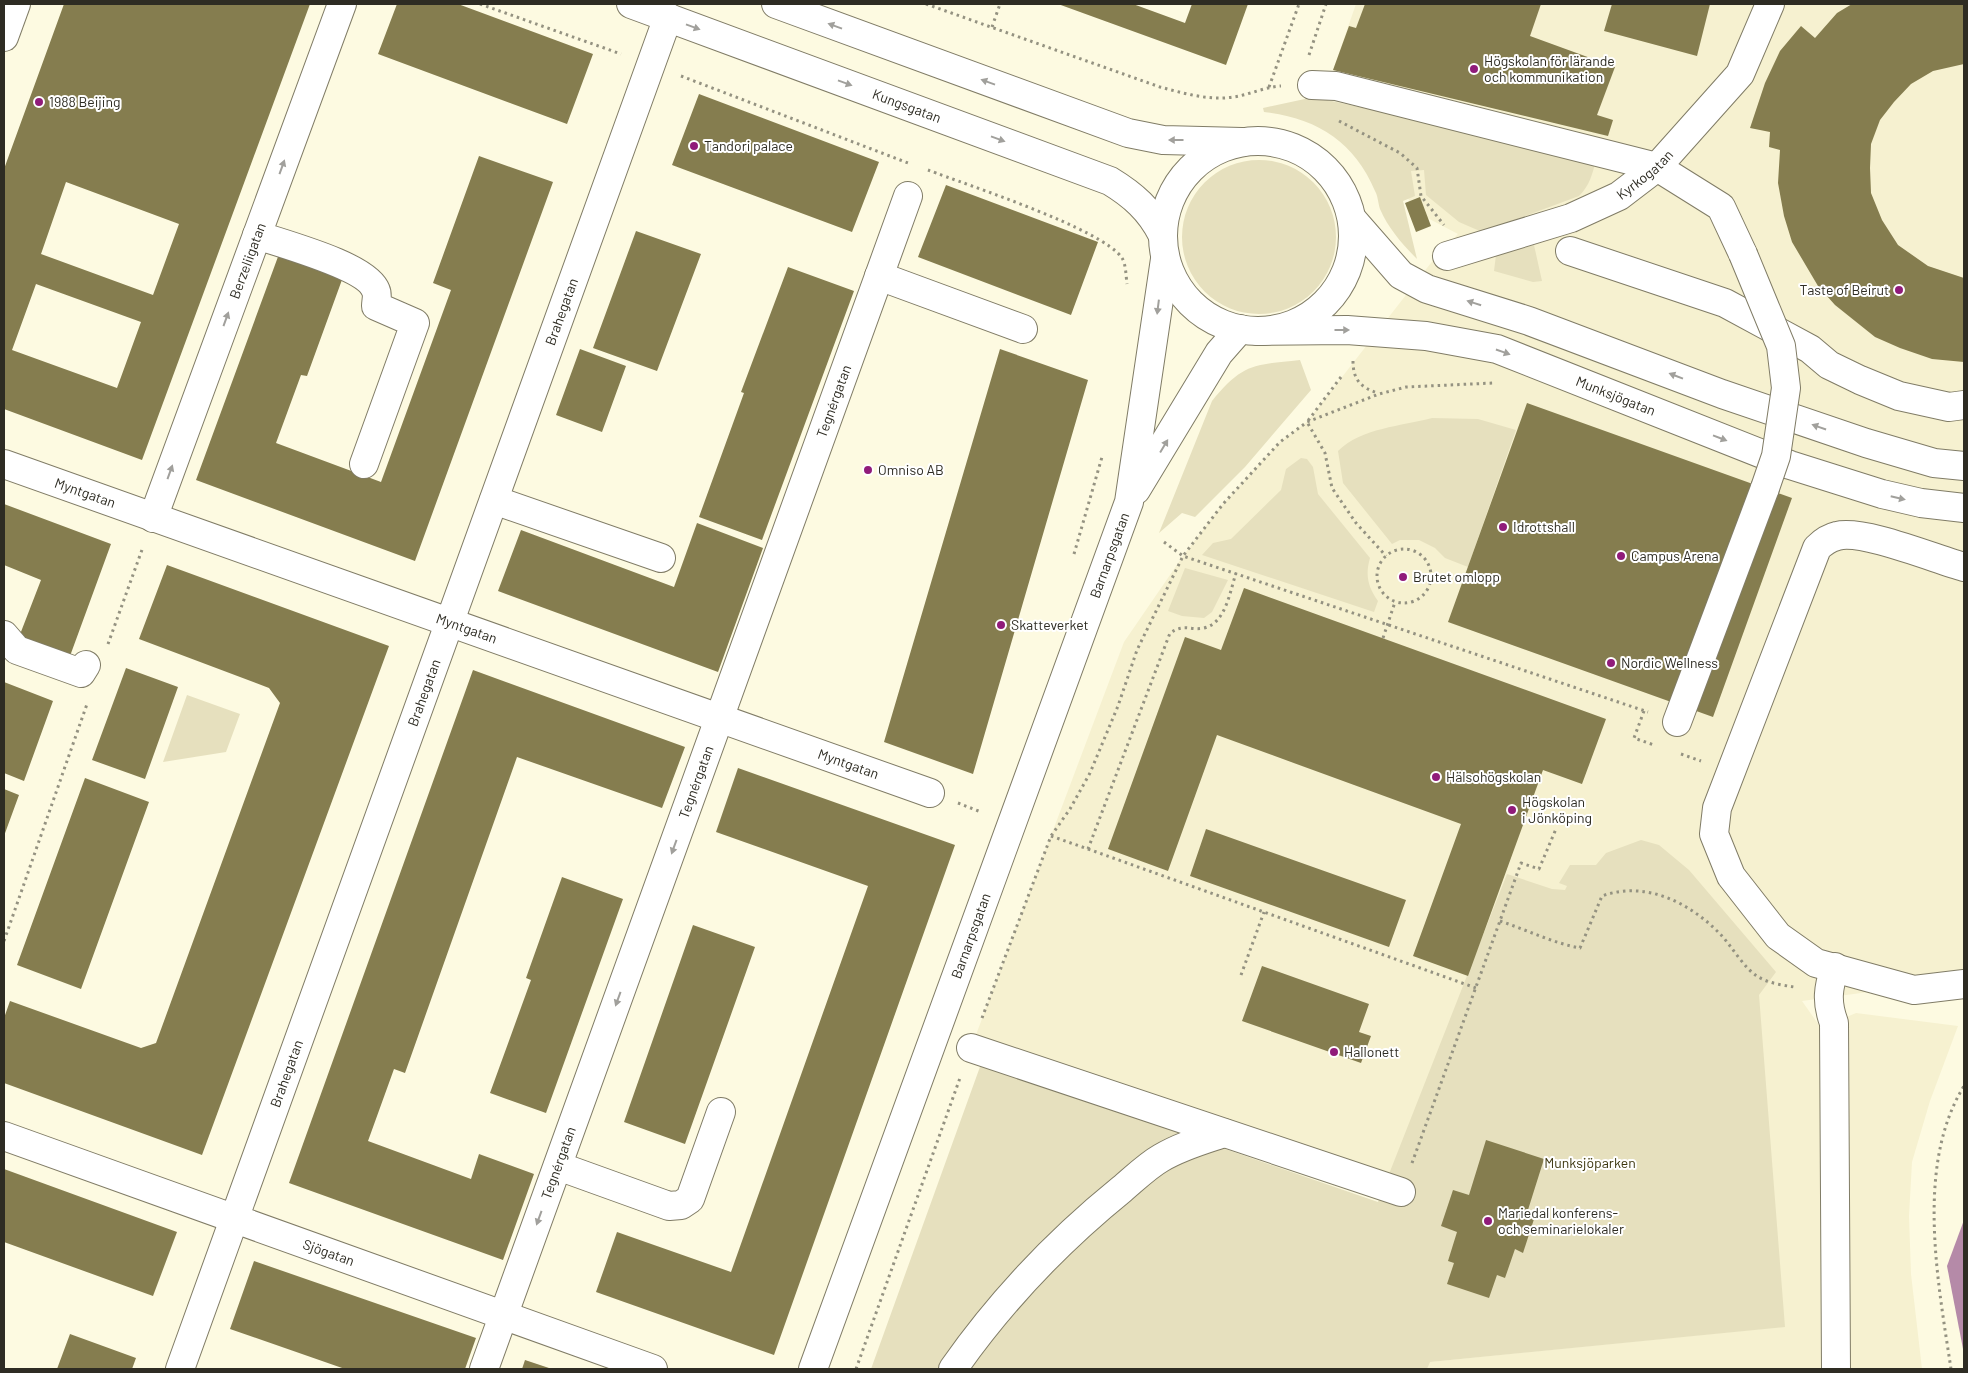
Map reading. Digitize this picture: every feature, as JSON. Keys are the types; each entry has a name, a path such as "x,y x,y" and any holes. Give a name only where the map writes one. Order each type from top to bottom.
{"street":[{"path":"4,37 16,4"},
{"name":"Berzeliigatan","path":"153,518 342,4"},
{"name":"Kungsgatan","path":"631,4 1110,180 1141,203 1155,219 1175,284 1192,305 1214,320 1249,330"},
{"path":"776,4 1128,133 1163,140 1272,141 1300,150 1325,167 1342,191 1352,219 1353,247 1346,273 1331,297 1310,315 1286,327 1249,330"},
{"name":"Kyrkogatan","path":"1447,256 1571,218 1619,196 1657,167 1740,74 1770,4"},
{"name":"Brahegatan","path":"180,1369 668,18"},
{"path":"1312,85 1336,86 1657,167 1721,207 1743,254 1781,346 1786,388 1776,456 1676,722"},
{"name":"Barnarpsgatan","path":"1129,502 1164,247 1166,208 1177,184 1194,164 1217,150 1242,142"},
{"name":"Tegnérgatan","path":"484,1369 908,196"},
{"path":"1352,219 1401,275 1427,289 1529,321 1722,394 1866,443 1934,462 1964,466"},
{"path":"257,235 349,267 368,280 376,291 376,306 414,323 364,464"},
{"path":"1570,251 1725,303 1810,349 1829,365 1891,393 1949,407 1964,406"},
{"path":"879,276 1023,329"},
{"name":"Barnarpsgatan","path":"814,1369 1129,502 1219,353 1249,330"},
{"name":"Munksjögatan","path":"1249,330 1347,330 1426,336 1497,349 1790,465 1882,494 1921,503 1964,508"},
{"name":"Myntgatan","path":"4,464 930,793"},
{"path":"494,500 661,558"},
{"path":"1964,567 1866,537 1838,535 1826,539 1817,548 1717,808 1714,834 1732,876 1778,936 1832,976 1914,990 1964,984"},
{"path":"4,635 17,650 81,673 86,665"},
{"path":"1832,976 1828,1007 1834,1022 1836,1369"},
{"path":"971,1048 1401,1192"},
{"path":"558,1166 669,1206 681,1205 690,1199 721,1112"},
{"path":"953,1369 973,1341 1018,1290 1095,1211 1159,1159 1188,1145 1224,1133"},
{"name":"Sjögatan","path":"4,1136 653,1369"}],"path":[{"path":"480,4 651,65 911,164"},
{"path":"926,4 1160,87 1185,93 1214,98 1232,97 1269,87 1312,85"},
{"path":"992,27 1000,4"},
{"path":"1269,87 1299,4"},
{"path":"1326,4 1309,51 1312,85 1310,102 1343,124 1400,153 1417,168 1421,196"},
{"path":"919,167 1076,227 1104,242 1123,259 1128,286"},
{"path":"1354,361 1353,371 1360,386 1379,394"},
{"path":"1307,422 1341,377"},
{"path":"856,1369 971,1048 1051,836 1070,810 1090,773 1118,706 1137,650 1184,556 1223,504 1280,442 1307,422 1379,394 1406,387 1458,383 1499,384"},
{"path":"1307,422 1325,453 1332,488 1356,524 1386,556"},
{"path":"1073,557 1103,452"},
{"path":"108,646 153,518"},
{"path":"1164,542 1184,556 1676,722"},
{"path":"1396,550 1412,550 1420,554 1430,570 1428,588 1423,595 1406,603 1396,602 1382,592 1378,584 1378,568 1386,556 1396,550"},
{"path":"1088,849 1170,633 1177,628 1190,626 1203,628 1218,620 1236,573"},
{"path":"1383,638 1396,602"},
{"path":"4,941 88,702"},
{"path":"1634,738 1644,711"},
{"path":"977,821 984,803"},
{"path":"1401,1192 1521,864 1539,869 1556,829"},
{"path":"1051,836 1476,988"},
{"path":"1500,921 1562,944 1580,948 1602,896 1619,890 1642,890 1664,895 1698,915 1720,934 1756,976 1779,985 1806,989 1832,976"},
{"path":"1241,975 1264,912"},
{"path":"1951,1369 1940,1298 1936,1243 1935,1187 1940,1146 1955,1101 1964,1086"}],"shaded area":[{"name":"Högskolan i Jönköping","path":"1356,4 1964,4 1964,979 1802,1001 1821,1028 1856,1013 1958,1026 1930,1101 1912,1162 1909,1216 1911,1274 1922,1369 1427,1369 1429,1362 1781,1327 1401,1192 971,1048 1124,642 1183,556 1223,504 1280,442 1307,422 1434,259 1458,234 1418,213 1380,158 1353,89 1333,70"},
{"path":"1964,1220 1964,1354 1947,1266"}],"green space":[{"path":"1314,97 1596,160 1588,184 1579,196 1482,232 1459,222 1426,195 1424,170 1411,171 1415,196 1403,201 1417,259 1387,223 1366,173 1356,158 1344,146 1316,126 1283,115 1264,112 1263,108"},
{"path":"1259,160 1274,161 1289,166 1314,182 1330,207 1335,222 1335,252 1330,267 1314,292 1289,308 1274,313 1259,314 1244,313 1229,308 1204,292 1188,267 1183,252 1182,237 1183,222 1188,207 1204,182 1229,166 1244,161"},
{"path":"1534,245 1542,281 1533,282 1494,271 1496,255"},
{"path":"1300,360 1311,390 1245,467 1195,517 1182,513 1159,533 1212,401 1232,379 1250,368 1271,363"},
{"path":"1432,418 1478,419 1516,430 1468,567 1445,558 1435,548 1419,540 1400,540 1392,544 1343,483 1338,451 1347,443 1382,429"},
{"path":"1301,458 1307,459 1313,467 1318,494 1370,558 1368,581 1378,601 1374,612 1202,555 1213,543 1231,539 1281,490 1286,469"},
{"path":"1185,568 1228,580 1212,612 1204,618 1182,616 1168,611"},
{"path":"187,695 240,714 226,752 163,762"},
{"name":"Munksjöparken","path":"1641,840 1659,845 1689,870 1776,972 1759,995 1785,1327 1430,1362 1427,1369 871,1369 981,1064 1378,1202 1507,874 1552,889 1565,890 1567,886 1559,883 1570,865 1596,865 1606,853"}],"building":[{"path":"64,4 310,4 142,460 4,409 4,169","holes":["66,182 179,224 153,295 41,254","36,284 141,322 117,388 12,350"]},
{"path":"397,4 458,4 593,54 567,124 378,54"},
{"path":"1058,4 1133,4 1185,23 1192,4 1248,4 1226,65"},
{"name":"Högskolan för lärande och kommunikation","path":"1365,4 1541,4 1530,36 1615,67 1597,115 1613,120 1608,136 1333,70 1349,26 1356,28"},
{"name":"Högskolan för lärande och kommunikation","path":"1612,4 1710,4 1697,56 1604,31"},
{"path":"1852,4 1964,4 1964,64 1933,71 1911,84 1894,102 1880,120 1871,144 1870,168 1871,193 1882,220 1898,245 1928,266 1964,278 1964,362 1932,359 1875,337 1835,305 1818,286 1792,242 1784,216 1778,183 1780,150 1769,147 1770,132 1750,128 1765,83 1780,51 1801,26 1815,38 1837,13"},
{"path":"699,94 879,162 852,232 672,165"},
{"path":"479,156 553,182 415,561 196,480 279,254 343,277 307,376 301,375 276,443 381,482 451,290 433,283"},
{"path":"946,185 1098,242 1071,315 918,257"},
{"path":"1420,197 1431,226 1416,232 1405,203"},
{"path":"636,231 701,254 657,371 593,348"},
{"path":"788,267 854,291 762,540 699,517 744,393 741,392"},
{"path":"580,349 626,366 602,432 556,415"},
{"path":"1000,349 1088,380 973,774 884,742"},
{"name":"Campus Arena","path":"1527,403 1792,498 1713,717 1448,622"},
{"path":"4,504 111,544 70,656 19,637 41,580 4,565"},
{"path":"697,523 763,548 718,672 498,591 521,530 674,587"},
{"path":"167,565 389,646 202,1155 4,1083 4,1018 10,1001 141,1048 156,1043 280,703 269,688 139,639"},
{"name":"Hälsohögskolan","path":"1244,588 1606,719 1582,784 1543,770 1468,976 1413,956 1461,824 1217,735 1168,871 1108,849 1185,637 1221,650"},
{"path":"126,668 178,687 145,779 92,760"},
{"path":"473,670 685,747 662,808 517,757 405,1073 394,1069 368,1141 471,1179 479,1154 534,1174 503,1260 289,1183"},
{"path":"4,682 53,701 24,781 4,773"},
{"path":"738,768 955,845 774,1355 596,1292 617,1232 731,1272 868,886 716,832"},
{"path":"85,778 149,802 81,989 17,965"},
{"path":"4,789 19,795 4,836"},
{"path":"1206,829 1406,900 1389,947 1190,876"},
{"path":"562,877 623,899 546,1113 490,1093 531,980 526,978"},
{"path":"693,925 755,947 685,1144 624,1122"},
{"name":"Hallonett","path":"1262,966 1369,1004 1359,1032 1371,1036 1361,1063 1242,1021"},
{"name":"Mariedal konferens- och seminarielokaler","path":"1486,1140 1544,1159 1527,1213 1535,1216 1523,1253 1515,1249 1505,1278 1497,1275 1489,1298 1447,1284 1454,1263 1448,1261 1457,1232 1441,1226 1453,1190 1469,1195"},
{"path":"4,1169 177,1232 153,1296 4,1242"},
{"path":"254,1261 476,1338 465,1369 345,1369 230,1329"},
{"path":"70,1334 136,1358 132,1369 57,1369"},
{"path":"525,1360 552,1369 522,1369"}],"place":[{"name":"Högskolan för lärande och kommunikation","path":"1474,69"},
{"name":"1988 Beijing","path":"39,102"},
{"name":"Tandori palace","path":"694,146"},
{"name":"Taste of Beirut","path":"1899,290"},
{"name":"Omniso AB","path":"868,470"},
{"name":"Idrottshall","path":"1503,527"},
{"name":"Campus Arena","path":"1621,556"},
{"name":"Brutet omlopp","path":"1403,577"},
{"name":"Skatteverket","path":"1001,625"},
{"name":"Nordic Wellness","path":"1611,663"},
{"name":"Hälsohögskolan","path":"1436,777"},
{"name":"Högskolan i Jönköping","path":"1512,810"},
{"name":"Hallonett","path":"1334,1052"},
{"name":"Mariedal konferens- och seminarielokaler","path":"1488,1221"}]}
